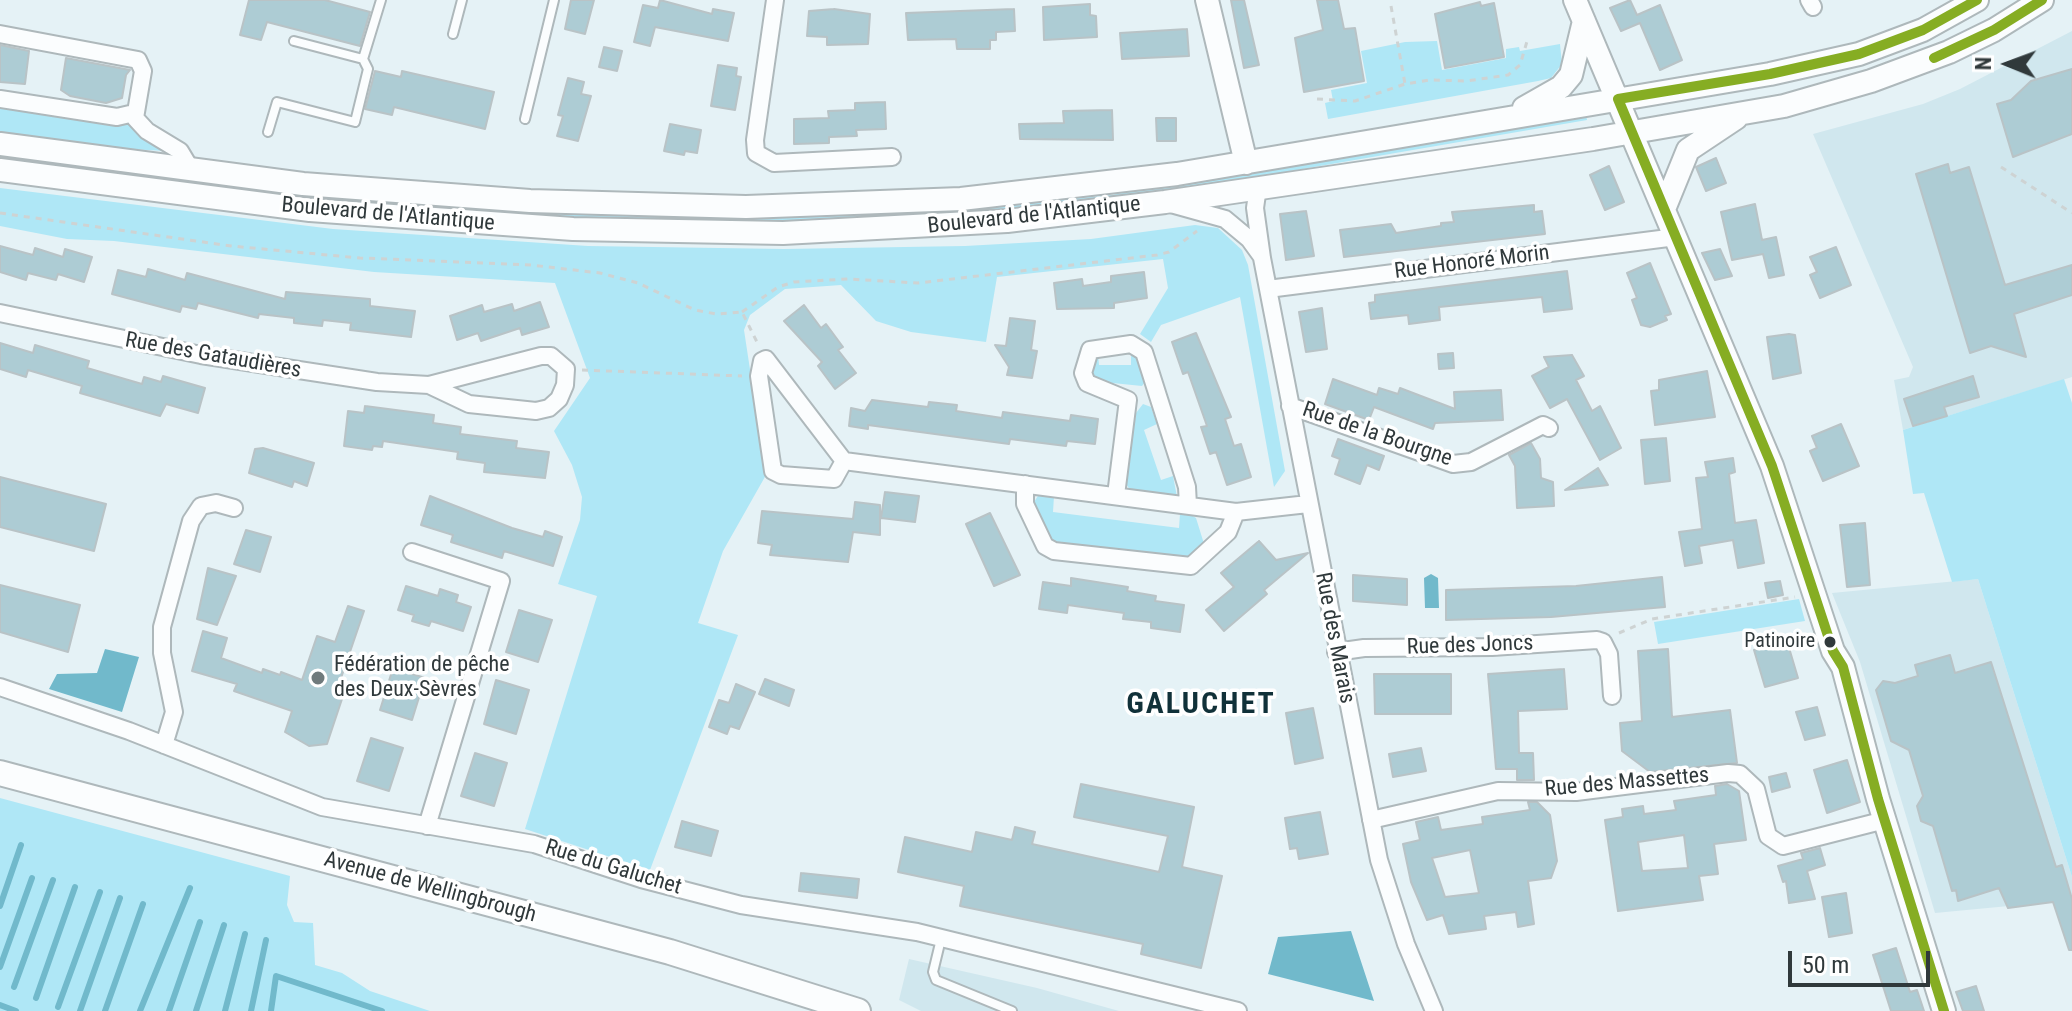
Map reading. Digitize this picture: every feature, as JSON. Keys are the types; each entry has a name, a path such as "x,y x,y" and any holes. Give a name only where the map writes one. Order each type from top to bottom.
{"main road":[{"path":"1207,0 1246,163"},
{"name":"Boulevard de l'Atlantique","path":"0,144 192,171 485,198 759,207 994,196 1103,185 1246,163 1770,74 1859,54 1923,30 1977,0"},
{"name":"Boulevard de l'Atlantique","path":"0,170 310,210 528,227 783,233 927,227 1165,202 1740,115 1856,86 1922,63 1994,30 2042,0"},
{"path":"1580,10 1772,466 1833,651 1843,667 1882,809 1944,1011"},
{"path":"1505,117 1567,81 1576,65 1580,10"},
{"path":"1664,209 1688,150 1740,115"},
{"name":"Avenue de Wellingbrough","path":"0,773 670,952 858,1011"}],"street":[{"path":"775,0 755,140 756,153 774,163 892,157"},
{"path":"0,34 138,60 143,71 134,113 147,131 180,151 192,171"},
{"path":"0,99 117,117 134,113"},
{"name":"Rue des Marais","path":"1258,187 1255,208 1262,258 1371,820 1388,894 1434,1011"},
{"path":"1165,202 1225,219 1249,239 1262,258"},
{"name":"Rue Honoré Morin","path":"1268,289 1676,237"},
{"name":"Rue des Gataudières","path":"0,313 116,339 272,367 429,385 469,404 536,411 549,408 559,399 565,385 566,369 551,356 541,356 429,385"},
{"path":"1155,390 1128,400 1084,380 1084,361 1090,350 1136,345 1144,352 1187,487 1188,505"},
{"path":"844,461 834,479 781,475 773,471 759,376 759,367 766,359 844,461 1236,512 1308,504"},
{"path":"1116,495 1128,400"},
{"name":"Rue de la Bourgne","path":"1290,406 1453,464 1471,462 1543,425 1549,428"},
{"path":"1025,484 1025,504 1045,546 1054,551 1191,566 1228,532 1236,512"},
{"path":"164,745 174,712 162,653 162,627 191,521 201,506 216,503 234,508"},
{"path":"412,552 501,581 427,826"},
{"path":"1603,642 1609,654 1612,696"},
{"name":"Rue des Joncs","path":"1336,652 1364,648 1603,642"},
{"name":"Rue du Galuchet","path":"0,687 164,745 322,807 534,844 641,879 741,905 917,932 1051,962 1238,1011"},
{"name":"Rue des Massettes","path":"1371,820 1498,791 1576,792 1728,773 1740,774 1756,789 1768,836 1783,846 1882,809"}],"lane":[{"path":"268,132 277,102 355,122 368,69 363,59 381,0"},
{"path":"453,34 462,0"},
{"path":"525,119 554,0"},
{"path":"294,41 363,59"},
{"path":"941,939 933,972 936,980 1012,1011"}],"path":[{"path":"1391,6 1405,84"},
{"path":"1317,99 1355,101 1405,84 1508,75 1520,65 1528,38"},
{"path":"2001,167 2072,213"},
{"path":"0,213 231,246 374,259 569,268 638,283 695,310 716,314 742,312 778,287 794,282 848,279 918,283 1157,255 1169,252 1197,231 1225,219"},
{"path":"742,312 766,359"},
{"path":"566,369 759,376"},
{"path":"1603,642 1652,619 1796,597 1813,591"}],"shaded area":[{"path":"2072,31 2072,377 1903,430 1894,380 1909,377 1913,367 1813,134 1923,104 1960,89"},
{"path":"1437,41 1442,70 1506,58 1506,49 1519,47 1520,51 1560,44 1562,64 1551,78 1328,119 1325,103 1333,101 1331,90 1367,83 1361,51 1405,42"},
{"path":"0,104 130,119 166,151 109,148 0,133"},
{"path":"1586,114 1587,120 1198,187 1027,209 894,219 752,223 534,216 311,199 0,159 0,156 228,186 452,207 648,217 817,217 957,209 1111,195"},
{"path":"0,188 333,229 588,246 784,249 965,246 1091,239 1195,225 1218,228 1242,250 1248,265 1285,471 1274,487 1240,297 1161,325 1151,342 1140,334 1168,288 1163,259 997,277 986,342 911,332 876,321 841,285 785,289 750,315 744,330 766,475 723,551 698,623 738,635 650,870 525,829 597,596 558,584 580,520 582,497 572,465 554,431 590,378 555,283 374,272 114,241 67,239 0,226"},
{"path":"1131,351 1136,351 1145,382 1142,386 1093,381 1088,362 1098,354 1099,365 1131,365"},
{"path":"2064,379 2072,403 2072,877 1978,579 1952,582 1924,493 1913,494 1903,430"},
{"path":"1143,404 1151,407 1157,424 1144,430 1161,480 1173,476 1177,497 1131,491 1126,484 1136,413"},
{"path":"1039,494 1054,496 1053,512 1179,528 1180,514 1191,515 1196,518 1205,547 1194,559 1059,545 1051,542 1033,504"},
{"path":"1431,574 1438,578 1439,608 1425,608 1424,578"},
{"path":"1978,579 2072,877 2072,900 1935,913 1860,662 1832,593"},
{"path":"1799,599 1805,621 1658,644 1654,622"},
{"path":"105,649 139,657 122,712 49,689 57,674 97,673"},
{"path":"0,798 290,876 287,905 294,922 313,923 315,965 342,973 370,991 430,1011 0,1011"},
{"path":"1351,931 1374,1001 1268,974 1278,937"},
{"path":"909,959 1037,988 1119,1011 921,1011 899,1000"}],"building":[{"path":"249,0 325,0 370,12 360,46 267,22 261,40 240,35"},
{"path":"571,0 594,0 585,34 565,29"},
{"path":"660,0 712,14 713,9 734,13 728,41 655,27 650,46 634,42 643,5 658,8"},
{"path":"1231,0 1244,0 1259,65 1244,68"},
{"path":"1317,0 1338,0 1344,29 1355,28 1364,81 1304,92 1295,38 1323,30"},
{"path":"1630,0 1637,15 1660,5 1682,60 1660,70 1640,23 1621,31 1610,8"},
{"path":"1480,2 1481,6 1494,3 1504,57 1445,68 1435,14"},
{"path":"1090,4 1090,15 1096,16 1097,37 1044,40 1043,7"},
{"path":"834,9 870,14 868,44 827,45 827,37 807,36 809,11"},
{"path":"1014,9 1015,31 996,32 996,40 990,40 990,49 957,49 956,39 908,40 906,13"},
{"path":"1187,29 1189,56 1122,59 1120,33"},
{"path":"0,45 29,51 25,84 0,82"},
{"path":"604,47 622,51 617,71 599,67"},
{"path":"66,58 130,70 126,75 122,98 106,103 70,96 61,90"},
{"path":"718,65 737,68 736,76 741,77 735,110 711,106"},
{"path":"2072,69 2072,134 2013,157 1997,104 2011,100 2031,81"},
{"path":"375,71 401,77 402,71 494,92 485,129 394,107 392,115 365,109"},
{"path":"568,78 584,82 581,94 591,96 578,141 557,136 563,116 558,115"},
{"path":"885,102 886,129 856,130 857,136 829,137 829,143 794,144 794,119 829,118 828,111 855,110 855,103"},
{"path":"1112,110 1113,140 1020,139 1019,124 1064,123 1063,111"},
{"path":"1156,118 1176,118 1176,141 1157,141"},
{"path":"670,124 701,130 697,153 685,151 684,155 664,151"},
{"path":"1716,158 1726,183 1706,191 1696,167"},
{"path":"1948,164 1950,173 1969,167 2005,285 2072,265 2072,295 2014,314 2026,357 1991,346 1970,353 1916,174"},
{"path":"1609,166 1624,202 1605,210 1590,175"},
{"path":"1755,204 1762,240 1776,237 1784,275 1769,278 1763,254 1732,260 1721,212"},
{"path":"1534,205 1534,212 1542,211 1545,234 1344,257 1340,230 1391,224 1396,233 1454,222 1452,212"},
{"path":"1306,211 1314,256 1286,260 1280,214"},
{"path":"0,246 33,255 35,248 63,257 65,249 92,257 84,282 58,274 56,280 28,273 26,280 0,272"},
{"path":"1836,247 1851,285 1820,298 1810,275 1817,272 1810,257"},
{"path":"1720,249 1732,276 1715,280 1702,253"},
{"path":"1650,263 1671,314 1665,316 1667,320 1650,327 1641,325 1632,300 1637,298 1627,273"},
{"path":"148,269 185,280 187,273 285,299 286,292 370,299 370,306 415,311 411,337 350,330 351,323 323,320 322,326 294,323 294,318 259,314 258,318 198,303 196,309 182,306 180,312 112,294 118,270 146,277"},
{"path":"1567,271 1572,309 1544,312 1542,297 1439,307 1440,320 1409,324 1408,315 1371,319 1369,303 1375,302 1375,295"},
{"path":"1144,272 1147,298 1114,303 1114,308 1057,309 1054,283 1082,279 1083,286 1111,282 1111,276"},
{"path":"540,302 549,327 522,335 520,328 481,341 478,333 457,340 450,316 482,305 484,312 512,304 514,311"},
{"path":"804,305 821,328 826,324 843,347 838,350 856,373 835,389 818,366 822,362 784,321"},
{"path":"1322,308 1327,349 1306,352 1299,312"},
{"path":"1010,318 1035,321 1031,350 1037,351 1032,378 1007,375 1009,367 995,345 1006,346"},
{"path":"1196,333 1231,417 1225,419 1234,446 1241,444 1251,477 1227,485 1216,452 1210,454 1201,427 1207,426 1188,372 1183,374 1172,342"},
{"path":"1795,335 1801,373 1773,379 1767,337"},
{"path":"0,343 33,353 35,345 89,361 87,368 142,384 144,377 161,382 163,376 205,388 198,413 166,404 160,416 80,393 82,386 28,370 26,377 0,369"},
{"path":"1453,353 1454,368 1439,369 1438,354"},
{"path":"1572,355 1584,376 1576,380 1592,411 1600,406 1621,448 1600,460 1567,399 1550,408 1532,376 1549,367 1544,357"},
{"path":"1707,371 1715,417 1655,425 1651,391 1659,390 1659,380"},
{"path":"1973,376 1979,397 1944,407 1947,416 1913,426 1904,399"},
{"path":"1333,379 1377,395 1379,388 1398,394 1400,388 1455,409 1454,392 1501,390 1503,420 1435,423 1433,429 1374,407 1369,420 1325,404"},
{"path":"872,400 928,407 929,402 957,405 956,411 1002,418 1003,412 1070,421 1071,415 1098,419 1095,444 1067,441 1066,446 1010,439 1009,444 868,425 868,429 849,426 851,408 865,411"},
{"path":"365,406 434,415 433,423 461,427 460,434 517,441 516,448 549,452 545,478 484,472 485,463 457,459 458,452 383,441 382,447 373,446 372,450 344,446 348,411 364,413"},
{"path":"1841,424 1859,466 1823,481 1810,451 1817,448 1812,436"},
{"path":"1666,438 1670,481 1645,484 1641,440"},
{"path":"1338,439 1384,456 1379,470 1367,465 1360,484 1335,474 1340,459 1332,456"},
{"path":"1531,443 1540,459 1541,478 1553,482 1554,506 1517,508 1515,466 1509,455"},
{"path":"263,448 314,463 307,486 294,481 292,487 249,473 255,449"},
{"path":"1733,458 1735,472 1729,474 1735,523 1756,520 1764,563 1738,568 1733,540 1699,546 1702,563 1685,566 1679,532 1702,529 1696,478 1708,477 1705,462"},
{"path":"1598,468 1608,485 1565,490"},
{"path":"0,477 106,504 94,551 0,527"},
{"path":"885,492 919,496 915,522 881,518"},
{"path":"430,496 512,528 543,537 545,531 562,537 553,566 504,551 502,558 451,542 453,535 421,525"},
{"path":"855,502 880,505 880,535 853,532 848,562 770,555 772,545 758,543 762,511 853,519"},
{"path":"990,513 1020,575 994,586 966,524"},
{"path":"1865,523 1870,585 1847,587 1840,525"},
{"path":"246,530 271,537 260,572 234,564"},
{"path":"1259,541 1276,560 1308,553 1264,590 1267,594 1224,631 1206,610 1234,587 1221,573"},
{"path":"208,568 236,576 217,625 197,619"},
{"path":"1353,575 1407,579 1407,605 1353,601"},
{"path":"1662,577 1665,607 1551,617 1446,620 1446,590 1576,586"},
{"path":"1071,578 1128,587 1127,591 1156,596 1155,601 1184,605 1180,632 1151,628 1151,622 1123,619 1124,613 1068,605 1067,613 1039,609 1043,582 1071,586"},
{"path":"1780,581 1783,595 1768,598 1765,583"},
{"path":"0,585 80,605 68,652 0,632"},
{"path":"406,586 438,596 440,589 458,595 456,602 471,607 463,631 431,621 429,626 412,621 414,615 398,610"},
{"path":"348,606 364,611 340,681 343,682 339,694 343,696 327,744 309,746 285,732 292,711 234,691 237,684 192,671 203,631 227,638 221,658 262,673 263,669 280,675 281,672 302,680 317,636 335,642"},
{"path":"519,610 552,620 538,662 506,652"},
{"path":"1787,641 1798,678 1765,687 1754,650"},
{"path":"1668,649 1672,717 1730,710 1737,763 1650,772 1622,751 1620,723 1642,721 1638,651"},
{"path":"1950,655 1955,673 1991,662 2056,867 2062,865 2072,899 2072,950 2069,950 2053,902 2008,908 1999,888 1958,901 1956,890 1952,891 1933,826 1921,821 1917,806 1923,796 1909,750 1891,741 1876,690 1883,681 1895,683 1918,676 1915,665"},
{"path":"393,668 425,678 412,720 380,710"},
{"path":"1564,669 1567,709 1518,711 1519,753 1533,753 1534,780 1517,780 1517,769 1496,769 1488,674"},
{"path":"1374,674 1451,674 1451,714 1375,714"},
{"path":"765,679 794,690 789,706 759,694"},
{"path":"496,680 529,690 516,734 484,724"},
{"path":"736,684 755,692 739,729 730,726 727,734 709,727 719,700 729,703"},
{"path":"1817,707 1825,735 1805,740 1796,712"},
{"path":"1313,708 1323,758 1295,764 1286,713"},
{"path":"371,738 403,748 389,791 357,781"},
{"path":"1421,748 1426,771 1393,777 1389,754"},
{"path":"475,753 507,763 494,806 461,796"},
{"path":"1847,760 1860,802 1827,813 1814,770"},
{"path":"1786,773 1790,787 1772,792 1769,777"},
{"path":"1081,784 1194,807 1182,867 1222,876 1201,968 1141,954 1143,944 960,906 964,886 898,872 905,837 972,852 976,832 1012,840 1015,827 1035,832 1032,844 1159,872 1168,836 1074,817"},
{"path":"1727,784 1739,791 1746,840 1714,844 1718,874 1699,876 1703,900 1618,911 1605,820 1623,817 1622,809 1643,806 1644,814 1676,810 1674,801 1716,795 1715,786","holes":["1684,835 1688,868 1642,871 1638,842"]},
{"path":"1528,802 1537,802 1550,815 1557,861 1551,878 1528,881 1534,924 1518,927 1516,912 1484,916 1486,929 1449,934 1443,915 1427,920 1411,882 1403,844 1420,840 1416,822 1438,817 1441,830 1483,824 1482,817 1530,810","holes":["1470,850 1479,893 1445,897 1432,858"]},
{"path":"1320,812 1328,854 1299,859 1297,848 1290,849 1285,818"},
{"path":"682,821 718,831 711,856 675,847"},
{"path":"1820,848 1825,865 1807,871 1815,899 1789,903 1786,881 1783,882 1778,866 1803,859 1801,853"},
{"path":"801,873 859,879 857,898 799,891"},
{"path":"1846,893 1852,933 1829,937 1822,897"},
{"path":"1896,948 1910,992 1917,990 1924,1011 1891,1011 1873,955"},
{"path":"1976,986 1984,1011 1963,1011 1956,992"}],"waterway":[{"path":"0,906 21,845"},
{"path":"0,967 32,878"},
{"path":"14,987 53,880"},
{"path":"36,998 75,887"},
{"path":"140,1011 190,888"},
{"path":"58,1007 100,892"},
{"path":"80,1011 120,898"},
{"path":"105,1011 143,904"},
{"path":"169,1011 200,922"},
{"path":"196,1011 224,925"},
{"path":"225,1011 245,934"},
{"path":"251,1011 266,940"},
{"path":"271,1011 276,976 382,1011"},
{"path":"0,1005 16,1011"}],"transit line":[{"path":"1944,1011 1878,799 1843,667 1833,651 1772,466 1618,99 1770,74 1859,54 1923,30 1977,0"},
{"path":"1934,58 1994,30 2042,0"}],"place":[{"name":"Patinoire","path":"1830,642"},
{"name":"Fédération de pêche des Deux-Sèvres","path":"318,678"}],"district":[{"name":"GALUCHET","path":"1201,705"}]}
